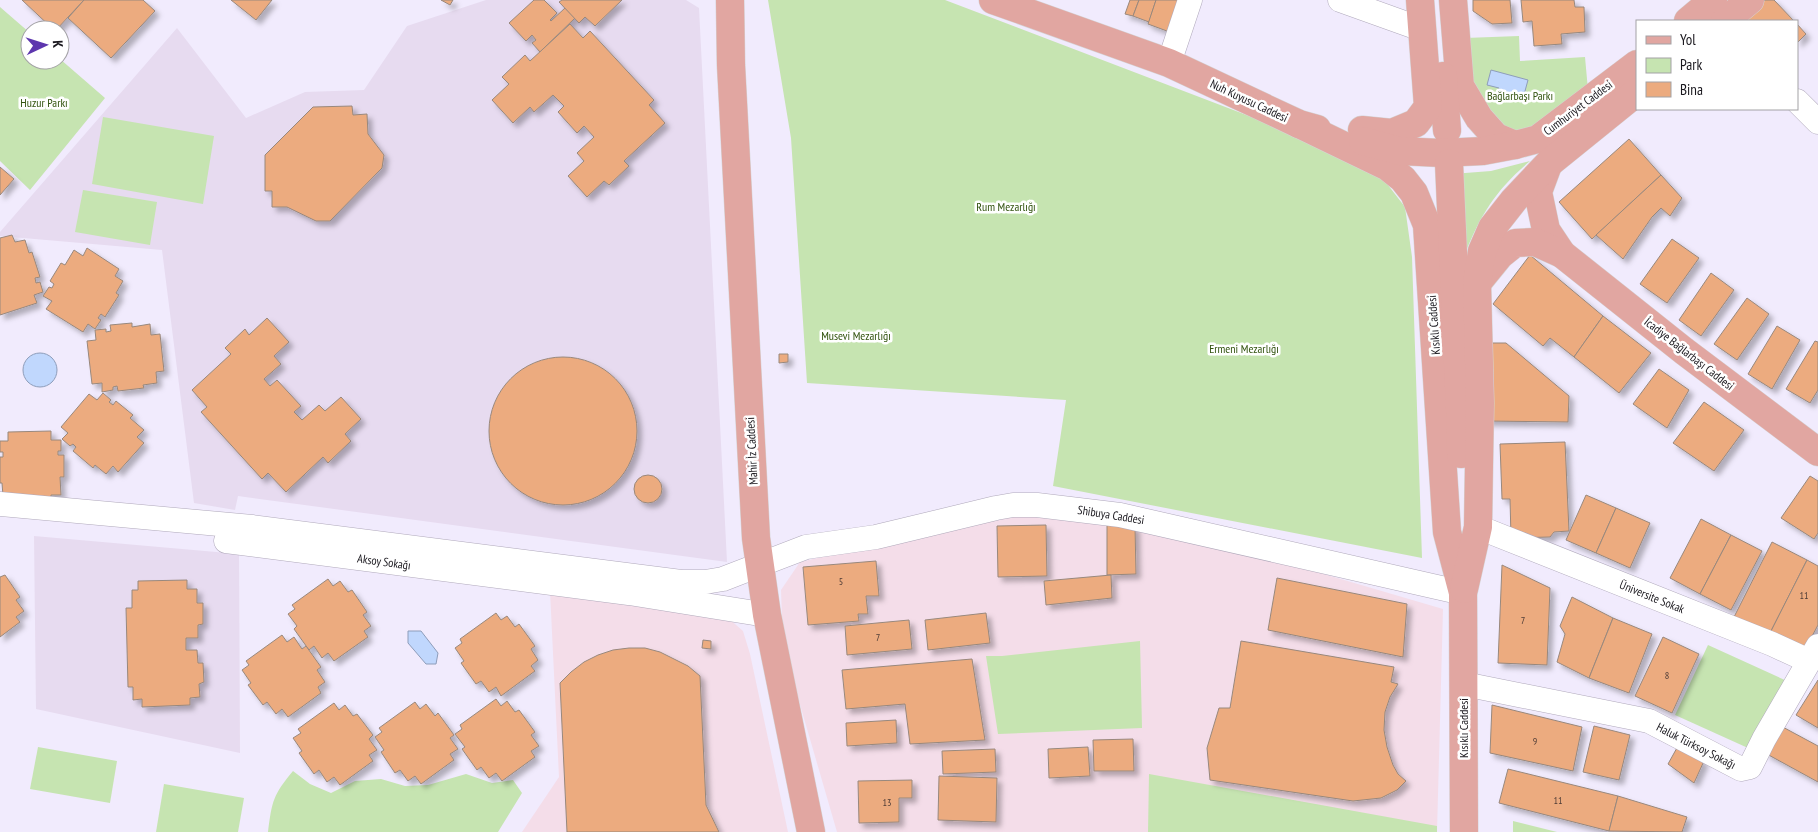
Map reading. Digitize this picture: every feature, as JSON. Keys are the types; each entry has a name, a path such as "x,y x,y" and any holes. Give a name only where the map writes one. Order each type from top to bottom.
{"main road":[{"path":"716,0 720,10 731,65"},
{"path":"730,0 731,65"},
{"name":"Nuh Kuyusu Caddesi","path":"993,0 1169,63 1299,124 1399,151 1442,153 1515,145"},
{"path":"1299,124 1392,133 1416,123 1428,107 1420,0"},
{"path":"1438,0 1447,130"},
{"path":"1453,0 1460,86 1479,118 1496,137 1515,145"},
{"path":"1689,20 1714,0"},
{"path":"1726,20 1750,0"},
{"name":"Mahir İz Caddesi","path":"731,65 756,538 767,615 810,830"},
{"name":"Cumhuriyet Caddesi","path":"1515,145 1538,138 1636,65"},
{"name":"Cumhuriyet Caddesi","path":"1548,164 1636,93"},
{"name":"Kısıklı Caddesi","path":"1299,124 1388,167 1403,179 1414,193 1427,225 1447,532 1463,593"},
{"path":"1448,163 1460,409 1463,593"},
{"name":"Kısıklı Caddesi","path":"1464,832 1463,593 1478,527 1480,403 1477,283 1482,251 1492,228 1514,200 1548,164"},
{"name":"İcadiye Bağlarbaşı Caddesi","path":"1548,164 1538,192 1546,230 1562,254"},
{"name":"İcadiye Bağlarbaşı Caddesi","path":"1477,283 1500,255 1515,243 1535,242 1562,254 1684,352 1818,452"}],"street":[{"path":"1169,63 1190,0"},
{"path":"1340,0 1421,29"},
{"path":"1798,102 1818,122"},
{"name":"Aksoy Sokağı","path":"0,504 252,527 681,582 705,582 723,579 760,565"},
{"name":"Shibuya Caddesi","path":"760,565 806,547 876,537 996,508 1014,505 1037,505 1120,515 1463,593"},
{"name":"Aksoy Sokağı","path":"0,519 253,544 629,593 767,615"},
{"name":"Üniversite Sokak","path":"1478,527 1772,644 1813,654"},
{"name":"Haluk Türksoy Sokağı","path":"1464,684 1649,721 1741,769 1750,767 1813,654"}],"shaded area":[{"path":"486,0 686,0 699,8 727,562 238,496 235,510 194,503 162,250 0,236 0,232 177,28 246,118 305,92 364,90 407,26"},
{"path":"1015,512 1099,517 1215,542 1443,609 1437,832 837,832 783,646 781,590 800,562"},
{"path":"34,536 239,554 240,753 36,709"},
{"path":"550,591 727,617 743,631 750,654 788,832 522,832 559,777"}],"green space":[{"path":"768,0 945,0 1325,145 1374,167 1405,207 1412,257 1422,558 1053,486 1066,400 807,383 791,138"},
{"name":"Huzur Parkı","path":"0,7 20,24 20,70 70,70 70,68 105,98 30,190 0,161"},
{"name":"Bağlarbaşı Parkı","path":"1519,36 1520,61 1585,57 1588,90 1541,129 1503,131 1473,95 1465,38"},
{"path":"103,117 214,136 203,204 92,184"},
{"path":"1530,161 1518,171 1491,203 1477,226 1465,254 1452,174 1491,171"},
{"path":"83,190 157,202 150,245 75,232"},
{"path":"1140,641 1142,728 998,734 986,656 1002,656"},
{"path":"1708,645 1787,681 1748,748 1675,715"},
{"path":"38,747 117,761 110,803 30,789"},
{"path":"293,771 310,784 331,793 355,781 381,779 405,786 428,785 466,774 492,783 513,780 522,793 498,832 268,832 274,799 281,786"},
{"path":"1149,774 1437,826 1437,832 1148,832"},
{"path":"164,784 244,798 238,832 156,832"},
{"path":"1513,821 1557,832 1513,832"}],"water":[{"path":"1491,70 1528,80 1522,102 1497,95 1499,88 1487,85"},
{"path":"40,353 52,358 57,370 52,382 40,387 28,382 23,370 28,358"},
{"path":"408,631 421,631 438,653 436,664 426,664 408,643"}],"building":[{"path":"22,0 84,0 65,20 43,20"},
{"path":"84,0 143,0 155,11 111,58 68,18"},
{"path":"231,0 272,0 256,20"},
{"path":"441,0 453,0 450,5"},
{"path":"534,0 544,0 557,13 551,21 565,8 575,18 540,52 532,43 536,40 532,35 526,41 509,23"},
{"path":"562,0 622,0 595,26 585,17 579,23 559,2"},
{"path":"1130,0 1139,0 1133,16 1125,14"},
{"path":"1139,0 1156,0 1149,22 1133,16"},
{"path":"1156,0 1185,0 1175,34 1148,24"},
{"path":"1473,0 1510,0 1512,23 1492,24 1473,11"},
{"path":"1521,0 1574,0 1575,7 1584,7 1585,32 1561,34 1562,44 1534,46 1532,21 1523,22"},
{"path":"1765,0 1774,0 1793,20 1742,20"},
{"path":"570,24 583,38 590,31 654,100 649,105 665,123 624,161 629,166 609,185 604,181 587,197 568,176 584,161 577,153 594,137 584,126 577,133 558,112 564,106 553,95 534,112 530,107 513,123 492,100 509,84 502,77 525,55 530,61"},
{"path":"1798,25 1806,34 1798,42"},
{"path":"352,106 353,115 367,114 368,134 384,155 382,168 330,221 316,221 287,207 272,207 272,191 265,191 265,155 313,107"},
{"path":"1629,139 1661,175 1592,239 1559,202"},
{"path":"0,167 14,179 0,195"},
{"path":"1661,175 1682,198 1670,216 1661,208 1652,217 1623,259 1596,235"},
{"path":"12,235 15,242 25,240 29,253 32,252 40,277 35,278 36,283 40,282 43,292 34,295 37,303 0,315 0,238"},
{"path":"1672,239 1699,258 1667,303 1640,284"},
{"path":"87,248 119,269 115,276 123,281 116,293 119,295 105,317 101,314 98,318 101,320 95,329 88,324 83,332 46,309 52,301 43,296 49,287 52,288 54,284 50,281 61,263 65,265 74,250 83,256"},
{"path":"1530,255 1603,316 1574,357 1550,338 1543,346 1493,304"},
{"path":"1711,273 1734,290 1701,336 1679,320"},
{"path":"1747,298 1769,314 1737,360 1714,344"},
{"path":"1603,316 1651,353 1619,393 1574,357"},
{"path":"267,318 289,342 274,356 281,364 264,379 270,386 277,380 301,406 294,412 302,420 319,405 325,411 341,397 361,419 345,434 351,441 328,463 323,457 286,492 268,473 262,479 201,412 207,407 192,390 231,354 225,348 245,329 249,335"},
{"path":"132,323 132,327 150,324 151,335 160,334 164,371 156,372 157,383 143,385 144,388 118,391 117,386 113,387 113,390 102,392 102,383 92,384 87,341 96,340 95,330 106,329 106,332 111,331 110,325"},
{"path":"1777,326 1800,340 1772,389 1748,374"},
{"path":"1815,341 1818,342 1818,390 1810,403 1786,389"},
{"path":"1485,343 1506,343 1569,396 1568,422 1485,421"},
{"path":"779,354 788,354 788,362 779,363"},
{"path":"563,357 591,363 615,379 631,403 637,431 631,459 615,483 591,499 563,505 535,499 511,483 495,459 489,431 495,403 511,379 535,363"},
{"path":"1659,369 1689,390 1667,428 1633,404"},
{"path":"103,393 111,400 109,402 113,405 116,401 133,415 130,418 144,430 137,437 144,443 118,472 113,466 106,474 95,465 93,468 73,451 76,447 73,444 70,446 62,439 68,433 61,427 89,394 97,400"},
{"path":"1704,402 1744,430 1714,471 1673,443"},
{"path":"51,431 51,440 61,440 61,451 58,451 58,455 64,455 64,477 60,477 61,495 51,495 51,504 3,496 2,483 0,483 0,457 3,457 3,452 0,452 0,441 8,441 8,432"},
{"path":"1565,442 1569,531 1554,532 1550,537 1511,538 1510,499 1502,499 1500,444"},
{"path":"648,475 658,479 662,489 658,499 648,503 638,499 634,489 638,479"},
{"path":"1810,476 1818,481 1818,533 1814,539 1781,518"},
{"path":"1586,495 1616,508 1596,553 1566,540"},
{"path":"1616,508 1650,523 1630,568 1596,553"},
{"path":"1701,519 1731,535 1700,594 1670,578"},
{"path":"1107,523 1135,526 1136,574 1107,575"},
{"path":"1046,525 1047,576 998,577 997,526"},
{"path":"1731,535 1762,551 1731,610 1700,594"},
{"path":"1772,542 1807,560 1769,635 1734,617"},
{"path":"1807,560 1818,566 1818,625 1803,653 1769,635"},
{"path":"876,561 879,596 866,596 868,614 858,614 859,621 808,625 803,567"},
{"path":"1502,565 1550,588 1547,665 1498,663"},
{"path":"5,575 20,597 16,600 24,611 16,617 20,622 0,637 0,577"},
{"path":"1111,575 1112,598 1046,605 1044,581"},
{"path":"1277,578 1407,604 1403,657 1268,630"},
{"path":"328,579 333,586 340,581 348,592 352,590 367,612 363,615 371,626 364,631 368,637 334,661 328,653 322,658 314,646 309,650 294,629 297,626 288,614 295,609 292,605"},
{"path":"187,580 187,589 197,589 197,603 203,603 203,624 198,625 198,638 186,638 186,650 197,650 198,663 203,663 204,682 199,684 200,697 190,698 190,705 142,707 142,699 133,700 133,687 128,687 126,608 132,608 132,590 138,590 138,581"},
{"path":"1572,597 1613,618 1589,678 1557,662 1565,634 1560,626"},
{"path":"496,613 501,620 507,616 515,627 519,624 535,646 531,649 538,660 531,666 535,671 501,696 496,687 489,692 481,681 476,684 461,663 464,661 455,648 462,643 460,639"},
{"path":"986,613 990,643 928,650 925,620"},
{"path":"1613,618 1652,634 1629,693 1589,678"},
{"path":"909,620 912,649 847,655 845,626"},
{"path":"282,635 287,642 294,637 302,649 306,646 321,667 317,670 325,682 318,687 321,693 288,717 282,709 276,714 267,702 263,705 248,685 251,683 242,670 249,665 246,661"},
{"path":"1663,637 1699,654 1672,713 1635,696"},
{"path":"703,640 711,641 711,649 702,648"},
{"path":"1241,641 1394,667 1391,682 1398,684 1390,697 1385,712 1384,730 1393,765 1398,774 1406,781 1397,790 1381,798 1353,801 1210,780 1207,748 1219,708 1230,708"},
{"path":"645,648 660,652 688,666 700,676 706,805 719,832 567,832 560,683 584,662 613,650"},
{"path":"972,659 985,740 910,744 905,704 846,709 842,670"},
{"path":"1818,680 1818,728 1796,715"},
{"path":"496,699 501,706 507,701 515,712 519,710 535,732 531,735 539,746 531,751 535,757 502,781 496,773 489,778 481,767 477,770 462,749 465,747 455,734 462,729 460,725"},
{"path":"415,702 420,709 426,704 435,716 438,713 454,735 450,738 458,749 450,754 454,760 421,784 415,776 408,781 400,770 395,773 381,752 384,750 375,737 382,732 379,728"},
{"path":"334,703 339,710 345,705 353,716 357,714 373,735 369,739 377,750 369,755 373,761 340,785 334,777 327,782 319,770 314,774 299,753 302,751 293,738 301,733 298,729"},
{"path":"1492,705 1582,727 1573,771 1490,753"},
{"path":"896,720 897,743 847,746 846,723"},
{"path":"1779,725 1818,746 1818,782 1765,753"},
{"path":"1594,726 1630,735 1619,780 1583,772"},
{"path":"1133,739 1134,771 1094,771 1093,740"},
{"path":"1678,746 1704,761 1694,783 1668,764"},
{"path":"1088,747 1090,776 1049,778 1048,749"},
{"path":"995,749 996,772 943,774 942,751"},
{"path":"1508,769 1618,796 1609,831 1499,803"},
{"path":"939,776 997,778 996,822 938,820"},
{"path":"912,780 912,798 899,798 899,822 859,823 858,781"},
{"path":"1618,796 1687,817 1682,832 1609,831"}],"park label":[{"name":"Rum Mezarlığı","path":"1006,207"},
{"name":"Musevi Mezarlığı","path":"856,336"},
{"name":"Ermeni Mezarlığı","path":"1244,349"}]}
